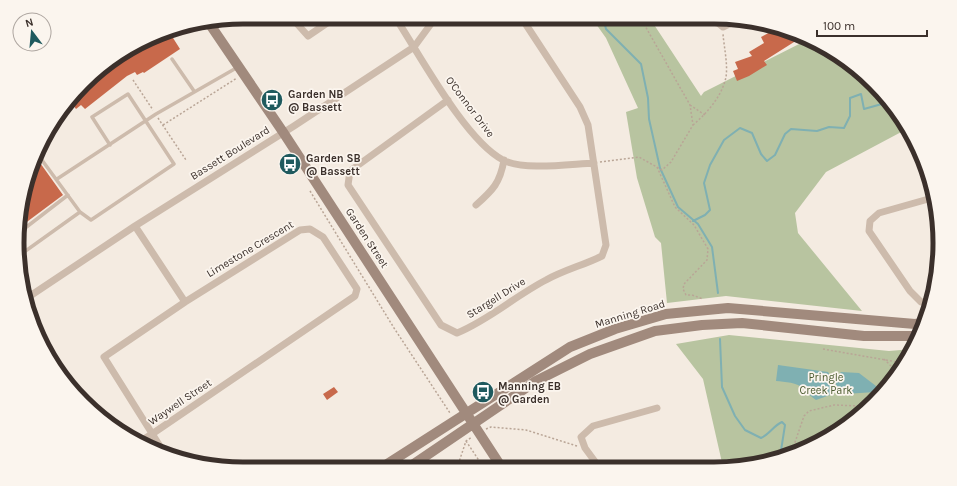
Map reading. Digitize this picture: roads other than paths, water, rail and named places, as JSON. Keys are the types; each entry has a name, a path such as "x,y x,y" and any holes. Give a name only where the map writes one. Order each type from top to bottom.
{"main road":[{"name":"Garden Street","path":"211,26 283,132 498,462"},
{"name":"Manning Road","path":"390,462 570,347 615,329 666,314 728,308 917,324"},
{"path":"419,462 464,437 536,381 590,354 655,331 702,325 742,323 864,336 912,336"}],"street":[{"path":"297,24 308,36 326,24"},
{"name":"O'Connor Drive","path":"399,24 448,100 480,142 504,160 535,167 594,163"},
{"name":"Bassett Boulevard","path":"30,296 135,226 414,47 431,24"},
{"name":"Stargell Drive","path":"448,100 350,170 348,185 441,325 457,333 473,327 546,280 583,266 602,256 606,245 588,125 580,107 526,24"},
{"path":"718,24 723,28 730,24"},
{"path":"476,205 490,193 501,177 504,160"},
{"path":"925,302 921,302 910,291 869,230 870,221 879,213 929,199"},
{"path":"135,226 185,302"},
{"name":"Limestone Crescent","path":"152,434 104,357 185,302 300,230 310,229 323,237 357,289 354,296 233,379"},
{"name":"Waywell Street","path":"144,438 233,379"},
{"path":"595,462 585,448 581,437 593,426 657,408"},
{"path":"152,434 159,445"}],"lane":[{"path":"172,59 194,91"},
{"path":"57,179 194,91 241,70"},
{"path":"41,159 80,212 91,220 174,164 128,94 92,117 110,145"},
{"path":"24,229 68,195"},
{"path":"24,252 80,212"}],"water":[{"path":"778,365 828,372 831,377 830,395 816,400 798,385 776,381"},
{"path":"841,372 859,373 876,386 875,391 845,394 836,385 835,379"}],"waterway":[{"path":"605,24 606,29 641,64 648,98 649,119 660,168 678,207 698,224 712,247 718,293"},
{"path":"693,221 705,215 710,210 704,183 710,165 724,140 740,128 752,133 761,154 767,161 775,155 785,134 791,129 817,131 829,127 844,128 850,116 850,98 861,94 864,109 883,104"},
{"path":"720,339 722,387 735,416 745,430 761,438 782,422 785,425 781,451"}],"place":[{"name":"Garden NB @ Bassett","path":"272,100"},
{"name":"Garden SB @ Bassett","path":"290,164"},
{"name":"Manning EB @ Garden","path":"483,392"}],"park label":[{"name":"Pringle Creek Park","path":"826,383"}]}
